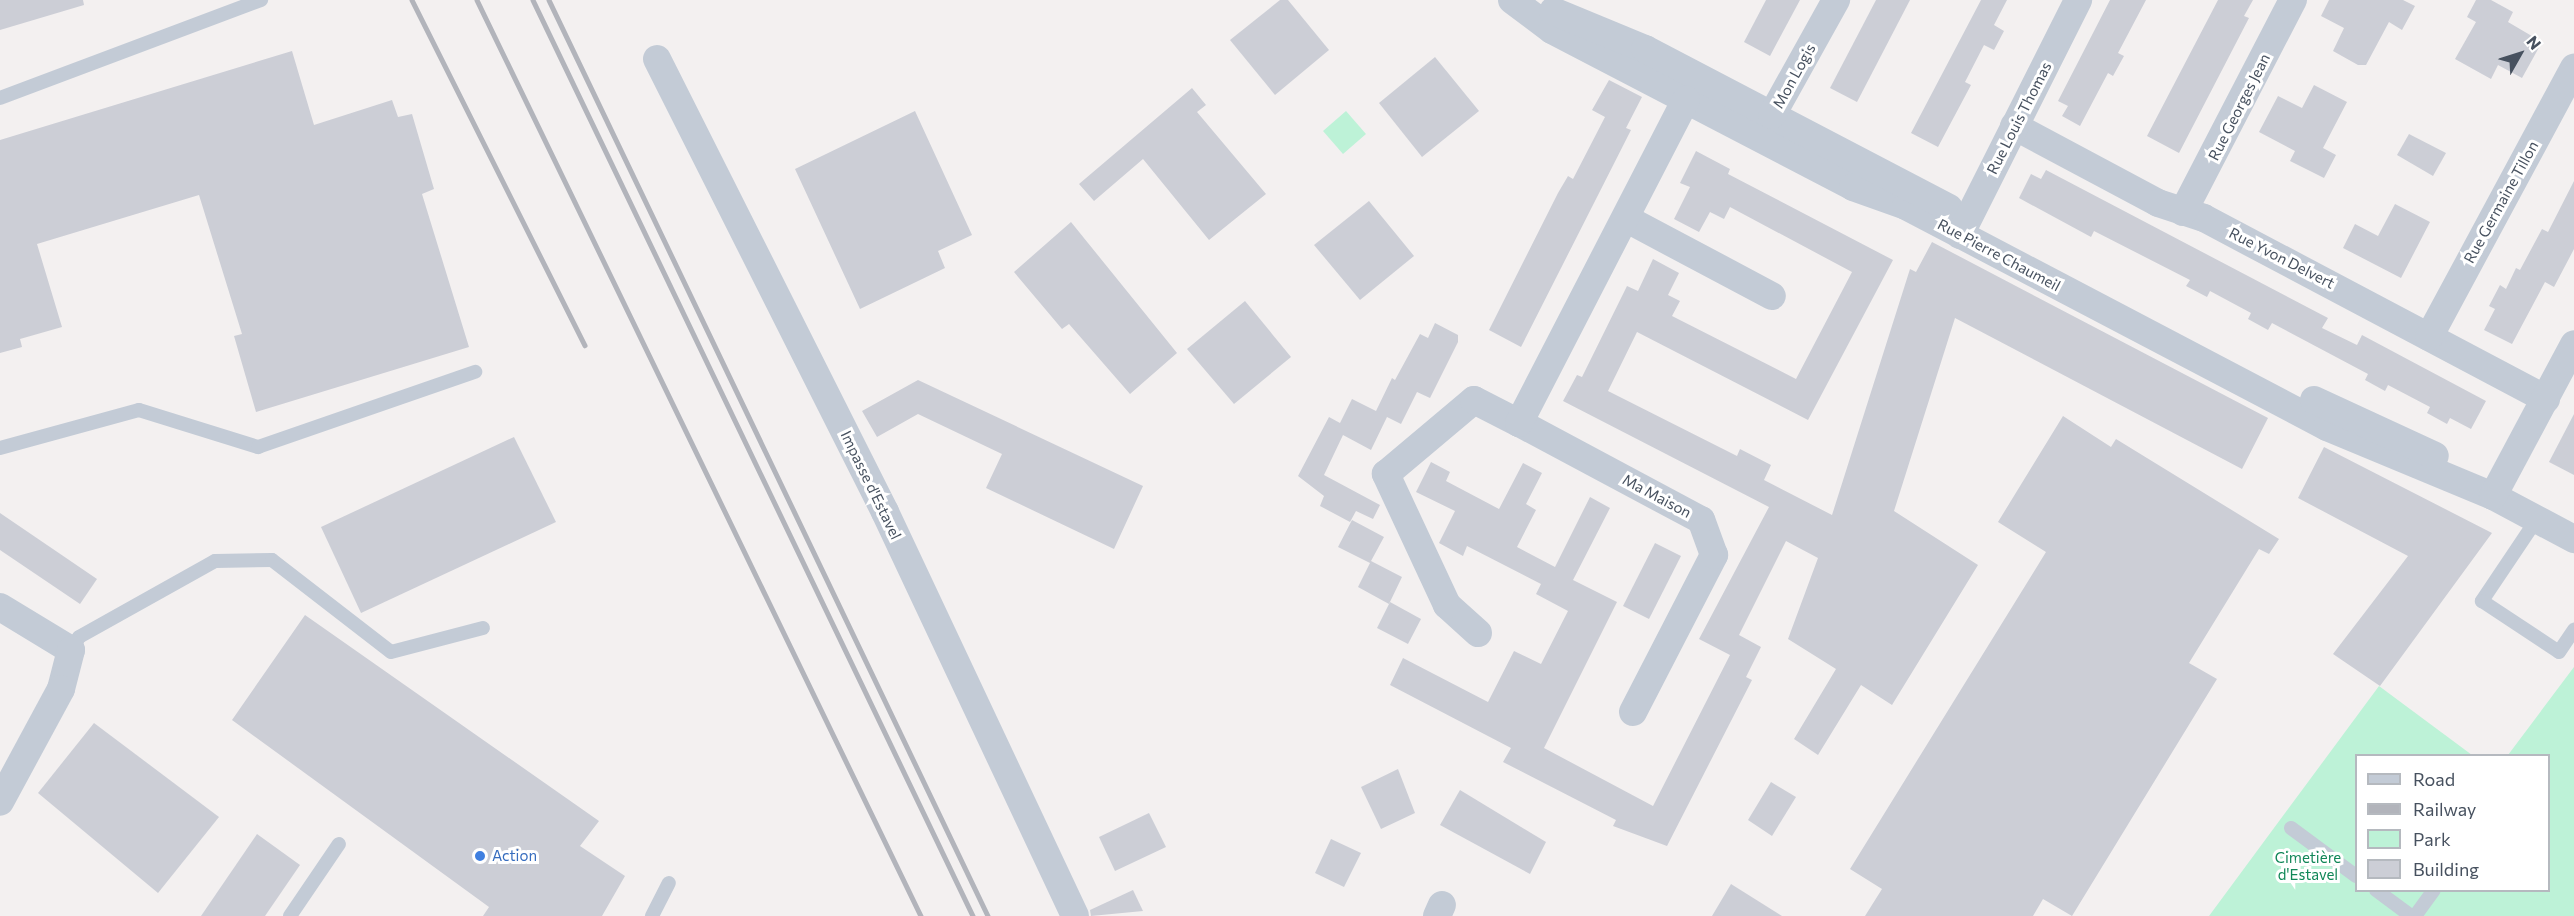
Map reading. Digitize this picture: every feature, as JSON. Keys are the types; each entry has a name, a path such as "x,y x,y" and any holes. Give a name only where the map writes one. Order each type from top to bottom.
{"street":[{"name":"Rue Pierre Chaumeil","path":"1512,0 1552,30 1788,153 1964,227"},
{"name":"Rue Pierre Chaumeil","path":"1537,0 1722,89 1772,116 1964,227 2327,427 2493,496 2574,539"},
{"name":"Mon Logis","path":"1788,153 1772,116 1836,0"},
{"name":"Rue Louis Thomas","path":"1964,227 2078,0"},
{"name":"Rue Georges Jean","path":"2183,212 2293,0"},
{"name":"Impasse d'Estavel","path":"657,59 885,512 1075,916"},
{"name":"Rue Germaine Tillon","path":"2430,337 2574,68"},
{"path":"1520,423 1627,219 1686,100 1722,89"},
{"name":"Rue Yvon Delvert","path":"2014,126 2183,212 2204,218 2546,399"},
{"path":"1627,219 1772,296"},
{"path":"2493,496 2574,344"},
{"name":"Ma Maison","path":"1478,633 1447,605 1386,474 1474,400 1701,520 1714,555 1633,712"},
{"path":"0,607 70,650 61,689 0,802"}],"lane":[{"path":"0,98 261,0"},
{"path":"0,448 139,410 258,447 475,372"},
{"path":"2537,519 2482,601 2559,652 2574,630"},
{"path":"70,650 79,637 215,561 273,560 391,652 483,628"},
{"path":"2291,828 2355,875"},
{"path":"290,916 339,844"},
{"path":"652,916 669,883"},
{"path":"2377,892 2413,916 2433,892"}],"green space":[{"path":"1346,111 1366,134 1343,154 1323,131"},
{"name":"Cimetière d'Estavel","path":"2574,667 2574,916 2209,916 2379,686 2471,754 2355,754 2355,892 2550,892 2550,754 2509,754"}],"building":[{"path":"0,0 83,0 84,5 0,30"},
{"path":"1280,0 1288,0 1329,50 1275,95 1230,40"},
{"path":"1766,0 1800,0 1770,56 1744,42"},
{"path":"1876,0 1910,0 1857,102 1830,88"},
{"path":"1981,0 2007,0 1994,25 2004,31 1994,50 1984,45 1965,82 1971,85 1938,147 1911,133"},
{"path":"2110,0 2146,0 2118,53 2124,56 2113,76 2108,73 2080,126 2062,116 2068,106 2058,101"},
{"path":"2218,0 2253,0 2244,16 2249,18 2179,153 2147,136"},
{"path":"2329,0 2403,0 2415,6 2402,30 2389,22 2366,65 2358,65 2333,51 2344,28 2321,16"},
{"path":"2476,0 2491,0 2513,12 2508,22 2542,42 2522,78 2498,65 2491,79 2455,59 2476,22 2467,17"},
{"path":"292,51 314,125 392,100 398,117 412,114 434,189 422,194 469,347 256,412 234,336 242,334 199,195 37,244 62,327 20,339 22,347 0,353 0,140"},
{"path":"1435,57 1479,111 1422,157 1379,103"},
{"path":"1609,80 1642,97 1626,128 1631,130 1521,347 1489,330 1558,193 1568,176 1573,179 1605,117 1592,110"},
{"path":"2314,85 2347,102 2323,148 2336,155 2324,178 2290,161 2295,151 2259,132 2278,96 2302,108"},
{"path":"1192,88 1206,105 1197,112 1266,194 1209,240 1143,159 1094,201 1079,184"},
{"path":"915,111 972,235 938,251 945,268 860,309 795,169"},
{"path":"2409,134 2446,153 2433,176 2397,155"},
{"path":"1696,151 1730,169 1728,174 1893,260 1808,420 1637,332 1608,391 1737,456 1740,449 1771,465 1764,480 1832,515 1910,269 1916,272 1932,242 2268,418 2242,469 1955,318 1894,511 1978,565 1892,705 1861,685 1818,755 1794,739 1836,669 1788,639 1818,558 1786,541 1739,635 1761,647 1746,677 1752,680 1667,846 1613,826 1616,820 1503,762 1511,748 1390,685 1403,658 1488,702 1514,651 1541,664 1568,611 1536,594 1541,584 1467,546 1463,556 1439,543 1455,511 1416,492 1431,462 1450,472 1446,481 1499,509 1523,463 1542,473 1526,504 1536,510 1517,547 1555,567 1590,497 1610,508 1573,580 1617,602 1544,748 1653,806 1730,655 1699,639 1769,507 1563,401 1577,375 1582,377 1627,286 1638,291 1653,259 1679,273 1668,295 1680,301 1672,316 1796,379 1852,272 1730,207 1724,219 1710,212 1699,232 1674,219 1690,187 1680,183"},
{"path":"2046,170 2328,318 2322,328 2357,345 2362,335 2486,401 2471,429 2450,418 2447,424 2427,413 2430,407 2388,385 2385,391 2365,380 2368,374 2272,323 2268,330 2248,319 2251,313 2210,291 2207,297 2186,286 2190,280 2094,231 2091,237 2019,198 2031,174 2041,179"},
{"path":"2574,181 2574,249 2554,287 2545,282 2512,344 2484,330 2495,309 2489,306 2500,285 2506,289 2516,268 2520,270 2542,229 2548,232"},
{"path":"1369,201 1414,256 1360,300 1314,245"},
{"path":"2395,204 2430,222 2401,278 2343,248 2355,224 2378,236"},
{"path":"1071,222 1177,353 1130,394 1069,324 1062,329 1014,272"},
{"path":"1245,301 1291,357 1234,404 1187,349"},
{"path":"1435,323 1458,335 1458,342 1430,398 1417,392 1401,424 1387,417 1371,450 1343,435 1324,475 1380,505 1373,519 1356,511 1350,522 1320,506 1324,496 1298,476 1329,417 1340,423 1352,399 1376,411 1392,378 1395,380 1420,334 1428,338"},
{"path":"918,380 1143,486 1114,549 986,488 1002,454 918,414 877,437 862,411"},
{"path":"2574,414 2574,475 2549,462"},
{"path":"2063,416 2111,447 2116,439 2279,539 2269,554 2259,549 2189,663 2217,679 2072,916 2043,899 2033,916 1865,916 1882,889 1850,869 2046,552 1998,522"},
{"path":"514,437 556,522 361,613 321,527"},
{"path":"2324,447 2492,533 2380,686 2333,654 2408,556 2298,498"},
{"path":"0,513 97,579 80,604 0,550"},
{"path":"1352,520 1384,537 1371,561 1402,577 1389,604 1358,587 1370,563 1338,547"},
{"path":"1655,543 1681,556 1649,619 1623,606"},
{"path":"1390,602 1421,619 1408,644 1377,628"},
{"path":"305,615 599,821 580,846 625,876 602,916 483,916 489,907 232,720"},
{"path":"94,723 219,817 158,893 38,793"},
{"path":"1398,769 1415,813 1381,829 1361,787"},
{"path":"1771,782 1796,797 1772,836 1748,820"},
{"path":"1460,790 1546,842 1530,874 1440,825"},
{"path":"1149,813 1166,847 1115,871 1099,837"},
{"path":"257,834 300,865 265,916 201,916"},
{"path":"1331,839 1361,853 1344,887 1315,873"},
{"path":"1731,884 1782,916 1712,916"},
{"path":"1133,890 1143,911 1091,916 1090,910"}],"railway":[{"path":"412,0 585,345"},
{"path":"477,0 921,916"},
{"path":"533,0 973,916"},
{"path":"549,0 988,916"}],"place":[{"name":"Action","path":"480,856"}]}
